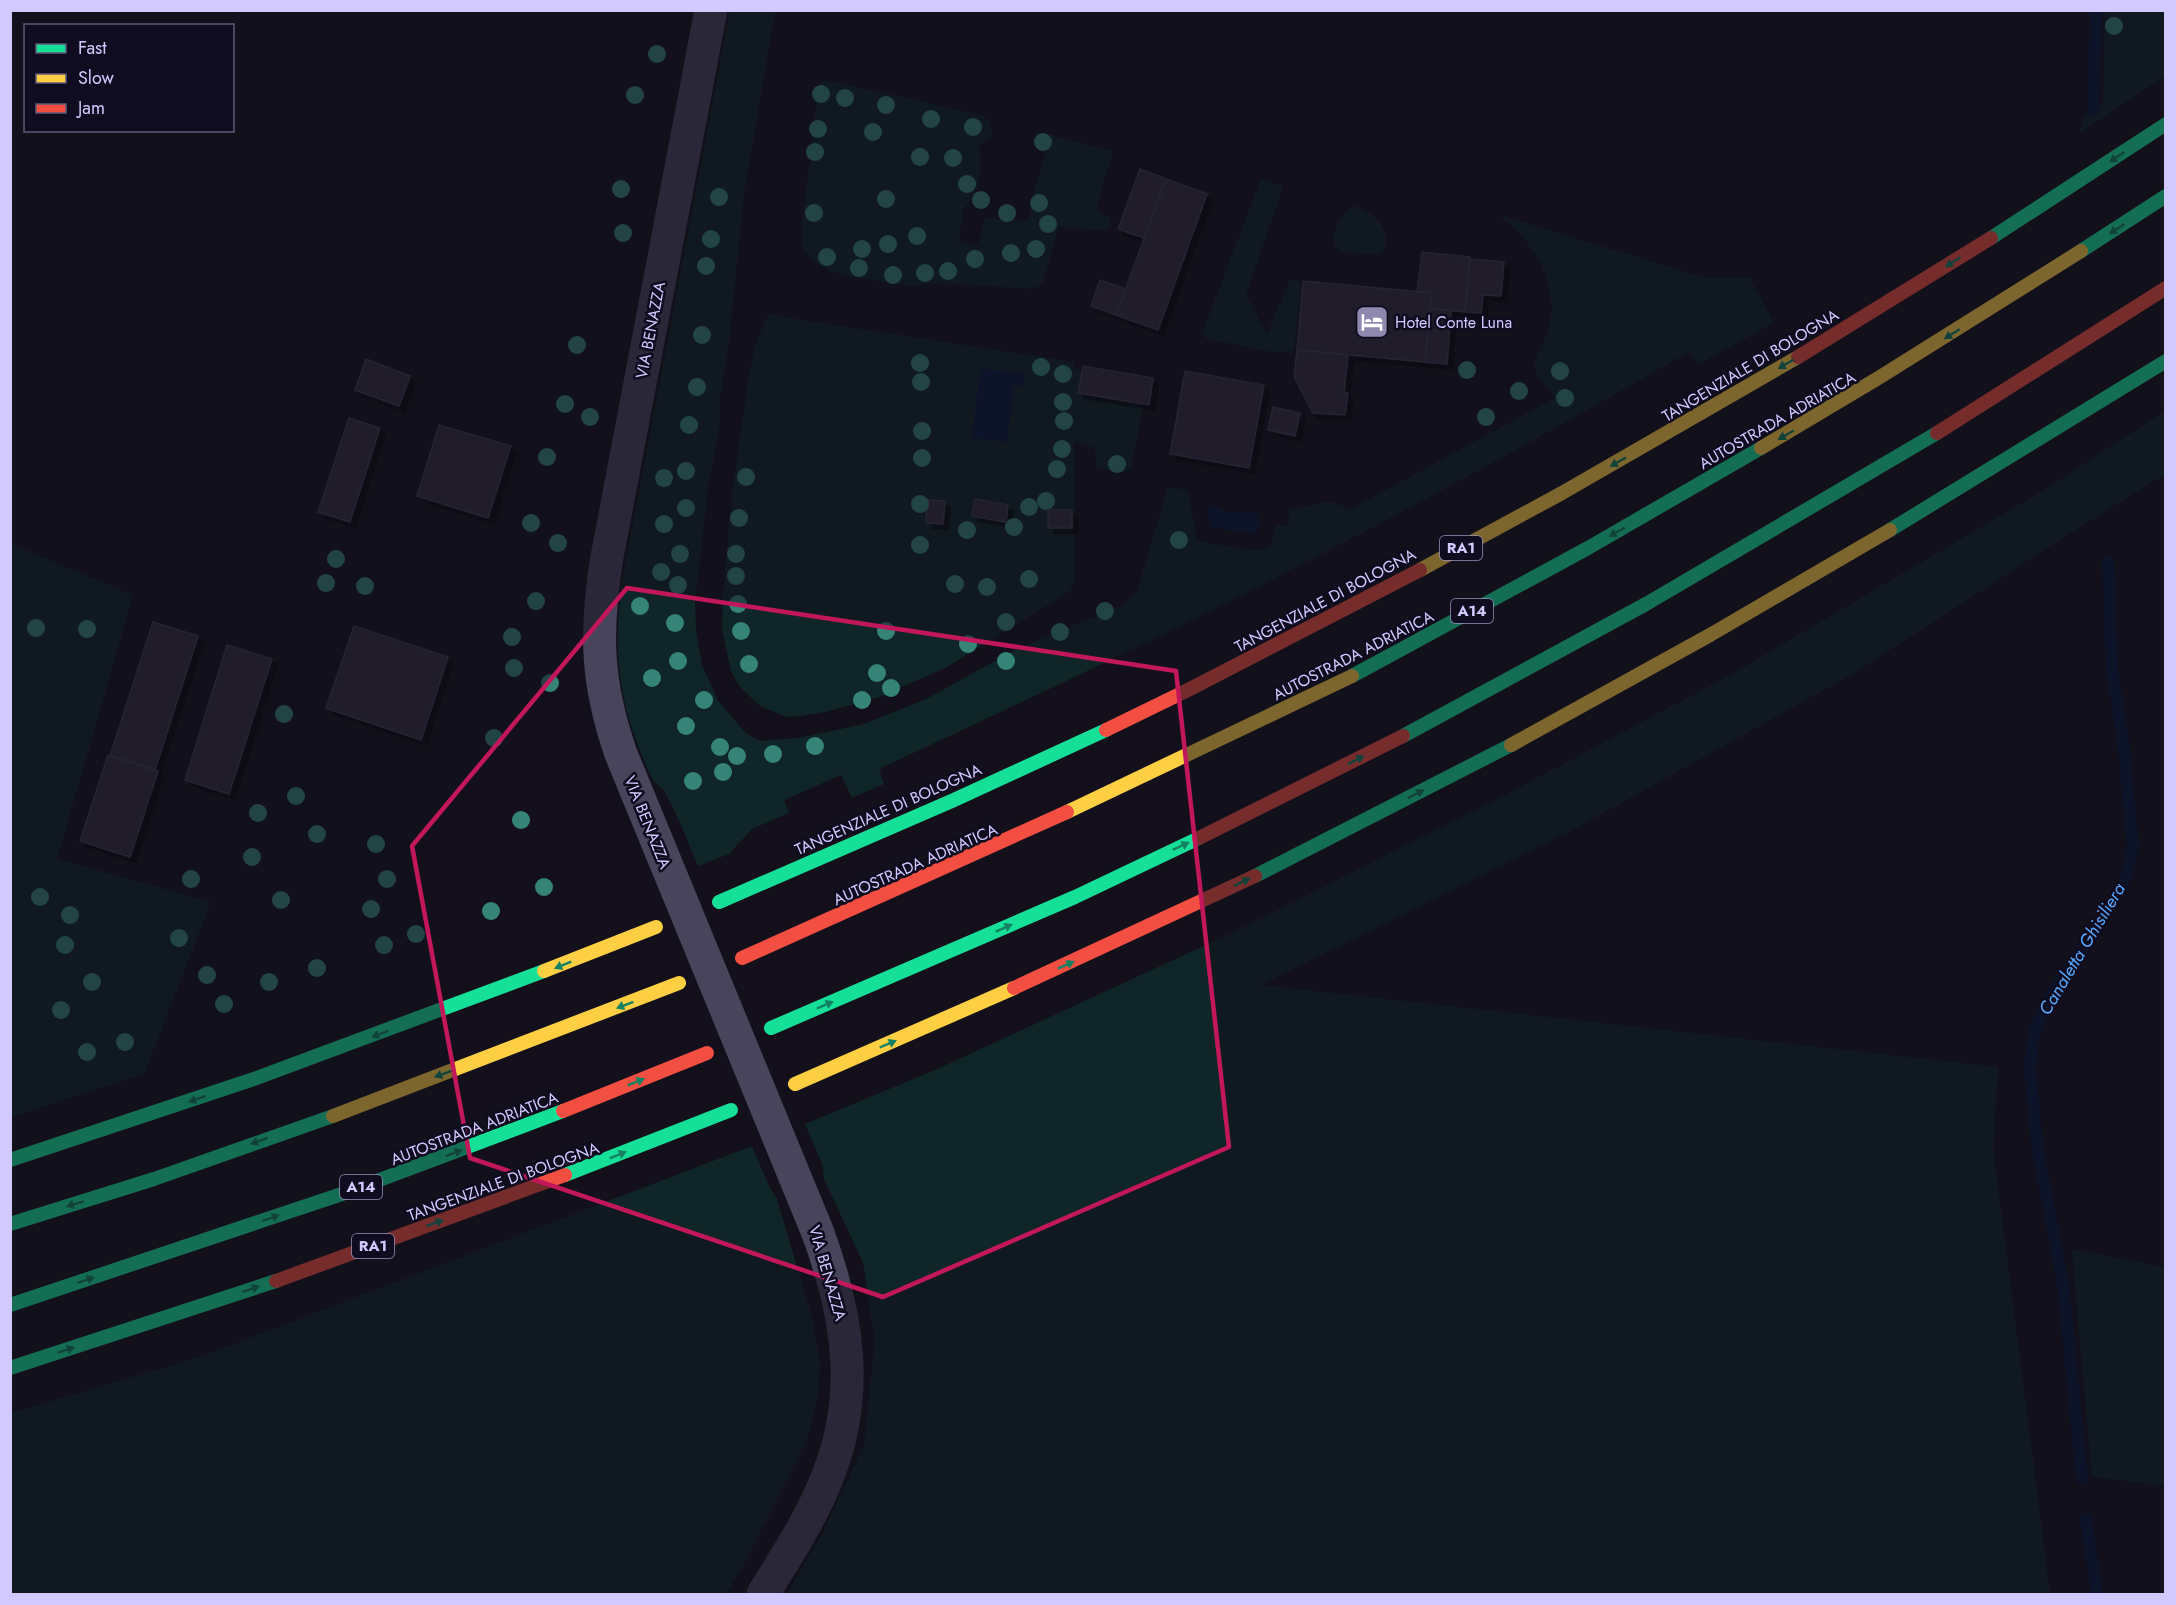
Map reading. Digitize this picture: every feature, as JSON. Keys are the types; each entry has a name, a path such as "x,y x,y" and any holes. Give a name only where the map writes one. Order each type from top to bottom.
{"highway":[{"name":"TANGENZIALE DI BOLOGNA","path":"719,902 1015,772 1173,697 1363,600 1536,507 1676,429 1816,346 2011,226 2166,124"},
{"name":"AUTOSTRADA ADRIATICA","path":"742,958 857,909 1188,756 1387,657 1628,526 1843,401 2029,286 2166,196"},
{"path":"771,1028 1075,897 1239,819 1434,720 1646,604 1903,455 2166,288"},
{"path":"795,1084 1106,947 1275,866 1497,753 1720,631 2082,415 2166,361"},
{"path":"10,1160 129,1122 342,1048 656,927"},
{"path":"10,1224 154,1179 364,1104 679,984"},
{"name":"AUTOSTRADA ADRIATICA","path":"10,1305 390,1177 565,1111 707,1053"},
{"name":"TANGENZIALE DI BOLOGNA","path":"10,1368 214,1302 409,1233 591,1166 731,1110"}],"street":[{"name":"VIA BENAZZA","path":"711,10 616,506 600,612 599,656 606,704 621,754 818,1233 836,1290 846,1336 848,1384 843,1428 827,1479 803,1528 764,1594"}],"highlighted area":[{"path":"627,588 1176,671 1229,1147 883,1297 470,1158 412,846"}],"green space":[{"path":"730,11 775,11 744,193 729,341 719,405 721,416 708,488 695,603 696,630 702,665 718,701 747,734 760,741 798,738 864,724 926,699 1019,648 1123,605 1138,589 1168,487 1188,490 1197,541 1258,551 1271,545 1276,525 1287,527 1290,510 1327,502 1349,510 1555,398 1540,379 1535,367 1549,328 1551,295 1547,280 1533,251 1512,226 1499,215 1706,278 1750,278 1774,323 1697,365 1689,352 1451,485 1271,580 1128,652 879,769 884,784 852,798 841,775 784,800 789,813 752,829 729,854 698,866 669,800 663,789 652,778 632,729 621,682 618,635 622,582"},
{"path":"2105,11 2165,11 2165,76 2079,133 2085,114 2103,103"},
{"path":"827,80 980,115 990,121 993,136 980,144 981,162 978,187 963,211 959,242 978,246 985,218 1027,221 1033,207 1035,187 1051,135 1113,151 1097,205 1099,212 1109,217 1112,224 1107,231 1059,227 1042,284 1033,289 938,283 910,286 829,271 816,263 806,252 802,243 802,225 819,83"},
{"path":"1260,178 1283,187 1246,294 1267,334 1290,280 1301,281 1294,350 1278,353 1207,339 1202,334"},
{"path":"1353,206 1369,213 1384,231 1385,247 1381,255 1342,252 1335,246 1334,235 1338,223"},
{"path":"769,313 1074,362 1074,369 1082,370 1079,393 1144,404 1131,469 1121,472 1096,468 1095,448 1074,441 1075,580 1069,592 947,667 880,697 801,716 786,717 760,706 739,686 731,671 722,629 732,494 748,381 755,345"},
{"path":"2165,411 2165,474 1856,672 1571,831 1261,985 1998,1067 1993,1148 2050,1594 787,1594 822,1534 864,1446 875,1341 863,1263 824,1179 822,1164 805,1124 935,1070 1232,933 1494,801 1734,673 2044,490"},
{"path":"11,544 133,595 57,859 211,902 144,1074 11,1117"},
{"path":"752,1146 777,1199 812,1318 820,1364 817,1402 806,1442 746,1561 726,1594 11,1594 11,1413 200,1357"},
{"path":"2072,1249 2165,1267 2165,1486 2092,1477"}],"water":[{"path":"980,368 1025,374 1023,386 1014,385 1007,442 972,438"},
{"path":"1207,504 1225,511 1257,513 1259,516 1258,532 1254,534 1210,527"}],"building":[{"path":"1140,169 1166,179 1144,238 1118,229"},
{"path":"1166,179 1207,194 1158,330 1116,315"},
{"path":"1422,252 1470,257 1465,312 1430,308 1432,293 1417,292"},
{"path":"1470,259 1504,262 1501,296 1483,295 1481,313 1465,312"},
{"path":"1100,280 1126,289 1116,315 1091,306"},
{"path":"1303,281 1432,293 1425,362 1297,350"},
{"path":"1430,308 1451,311 1447,364 1425,362"},
{"path":"1297,350 1348,355 1344,393 1348,393 1345,415 1313,413 1294,376"},
{"path":"366,359 410,376 399,406 355,390"},
{"path":"1083,366 1153,378 1149,405 1078,393"},
{"path":"1185,371 1264,385 1249,468 1170,454"},
{"path":"1273,407 1300,413 1295,436 1268,430"},
{"path":"349,418 380,428 350,522 318,512"},
{"path":"439,425 511,446 488,518 417,496"},
{"path":"975,499 1008,505 1006,522 972,516"},
{"path":"927,500 945,501 943,524 926,523"},
{"path":"1048,510 1072,510 1072,528 1048,528"},
{"path":"153,622 198,636 155,770 110,756"},
{"path":"354,626 448,657 421,740 326,708"},
{"path":"227,645 272,659 229,794 185,780"},
{"path":"108,755 158,771 130,857 80,841"}],"waterway":[{"name":"Canaletta Ghisiliera","path":"2093,109 2096,10"},
{"name":"Canaletta Ghisiliera","path":"2082,1478 2063,1284 2037,1145 2030,1068 2034,1033 2047,1002 2113,902 2127,875 2133,845 2123,741 2112,669 2108,562"},
{"name":"Canaletta Ghisiliera","path":"2086,1519 2097,1594"}],"traffic: fast":[{"path":"1991,238 2166,124"},
{"path":"2081,251 2166,196"},
{"path":"1890,530 2166,361"},
{"path":"1403,736 1646,604 1937,433"},
{"path":"1352,676 1588,548 1761,448"},
{"path":"719,902 954,800 1106,730"},
{"path":"1255,876 1511,745"},
{"path":"771,1028 1075,897 1199,838"},
{"path":"10,1160 254,1079 544,971"},
{"path":"565,1175 731,1110"},
{"path":"10,1305 342,1194 563,1111"},
{"path":"10,1224 154,1179 333,1116"},
{"path":"10,1368 276,1281"}],"traffic: slow":[{"path":"1761,448 1880,377 2081,251"},
{"path":"1420,570 1562,493 1798,357"},
{"path":"1511,745 1710,635 1890,530"},
{"path":"1067,812 1352,676"},
{"path":"544,971 656,927"},
{"path":"333,1116 679,983"},
{"path":"795,1084 1014,988"}],"traffic: jam":[{"path":"1798,357 1991,238"},
{"path":"1937,433 2166,288"},
{"path":"1106,730 1420,570"},
{"path":"1199,838 1403,736"},
{"path":"742,958 1067,812"},
{"path":"1014,988 1255,876"},
{"path":"563,1111 707,1053"},
{"path":"276,1281 565,1175"}],"place":[{"name":"Hotel Conte Luna","path":"1372,322"}]}
